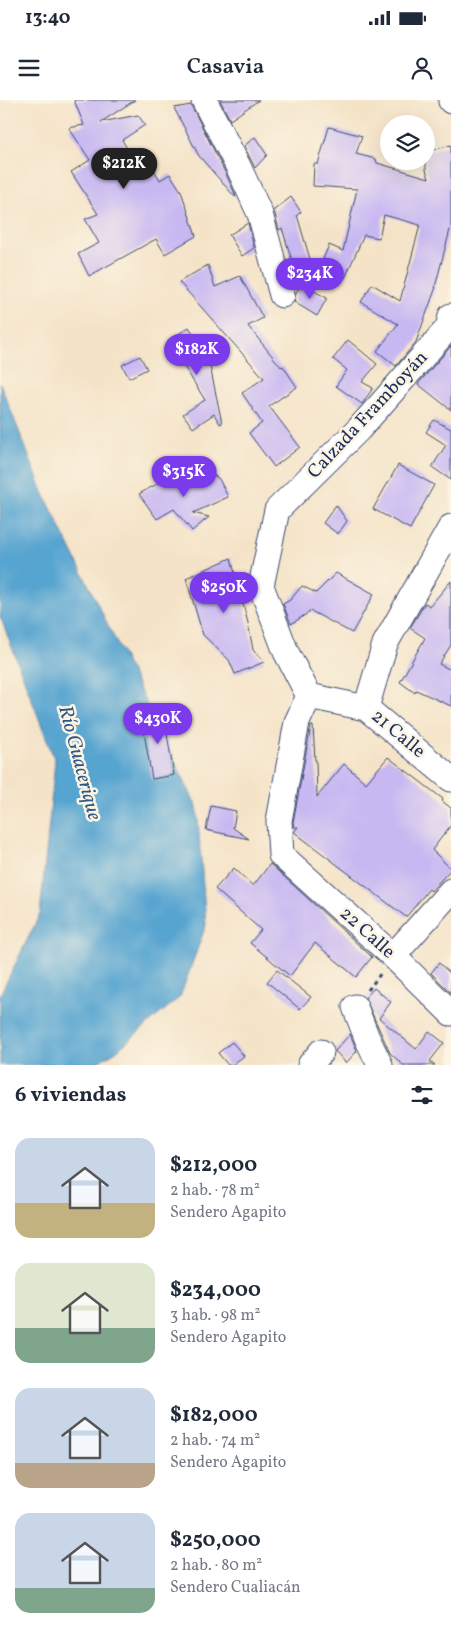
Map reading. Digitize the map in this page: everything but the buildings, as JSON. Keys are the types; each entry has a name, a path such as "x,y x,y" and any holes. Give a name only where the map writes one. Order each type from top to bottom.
{"street":[{"path":"204,100 260,214 282,295"},
{"name":"Calzada Framboyán","path":"309,696 286,652 261,586 277,510 359,429 448,328 451,316"},
{"path":"366,708 385,644 451,527"},
{"name":"21 Calle","path":"309,696 366,708 451,779"},
{"name":"22 Calle","path":"309,696 297,722 279,821 281,855 393,956 451,1013"},
{"path":"393,956 451,891"},
{"path":"355,1007 380,1065"}],"water":[{"name":"Río Guacerique","path":"0,383 43,492 197,807 206,925 180,997 115,1052 92,1065 0,1065 0,995 40,914 55,761 0,616"}]}
